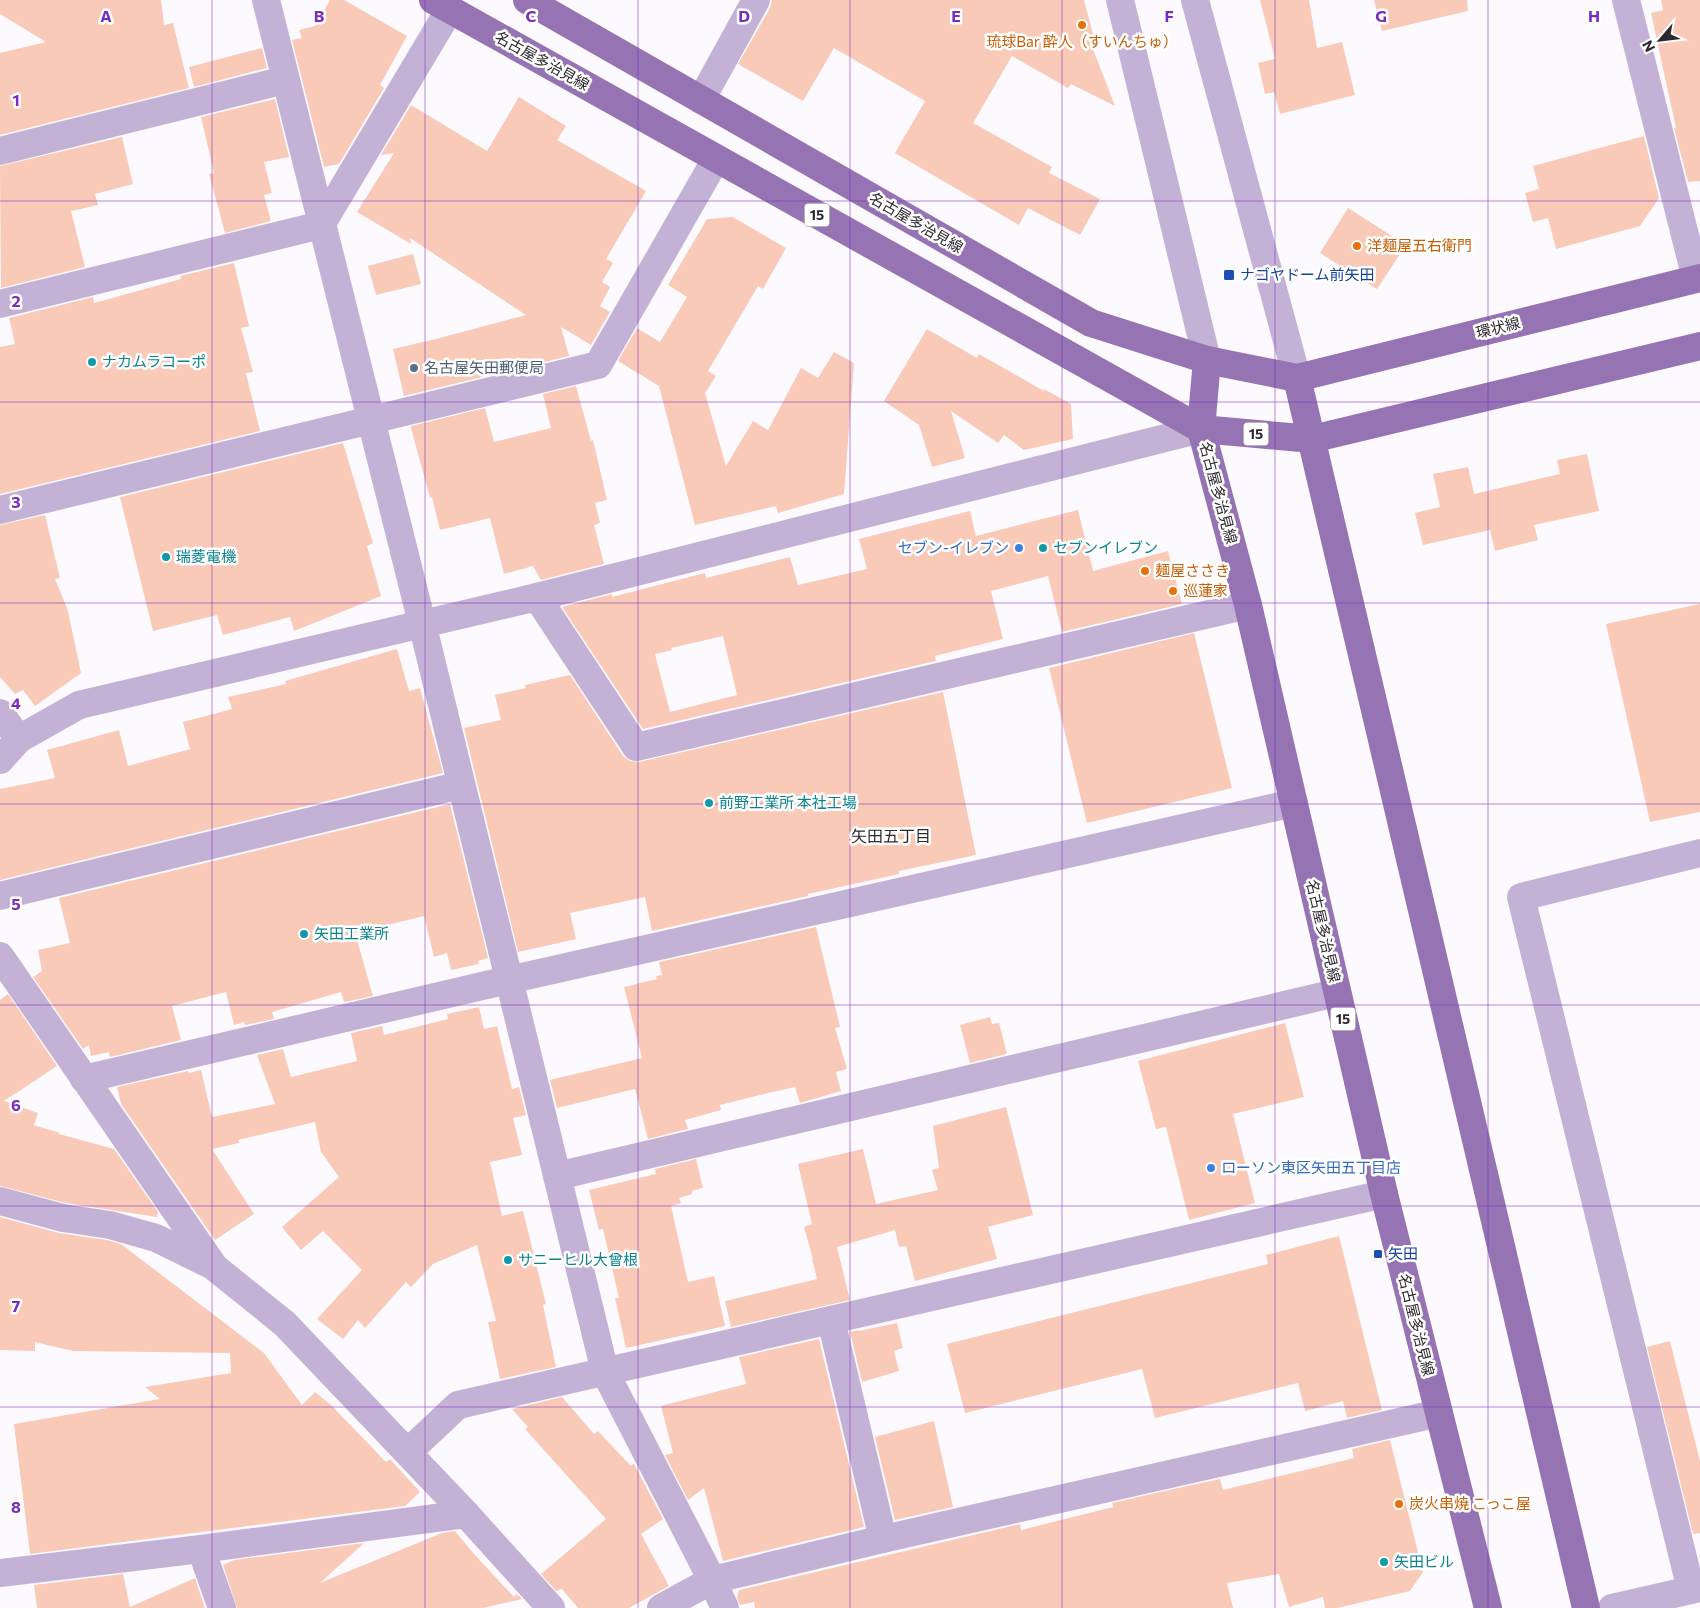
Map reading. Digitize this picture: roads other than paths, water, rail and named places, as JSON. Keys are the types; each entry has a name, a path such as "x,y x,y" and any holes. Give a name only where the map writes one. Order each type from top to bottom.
{"main road":[{"name":"名古屋多治見線","path":"527,0 1090,323 1207,360 1297,378"},
{"name":"名古屋多治見線","path":"442,5 1201,429 1312,439"},
{"name":"環状線","path":"1297,378 1698,278"},
{"path":"1312,439 1700,346"},
{"name":"15","path":"1201,429 1207,360"},
{"path":"1297,378 1586,1608"},
{"name":"名古屋多治見線","path":"1201,429 1248,605 1336,993 1384,1194 1488,1608"}],"street":[{"path":"266,0 422,623 508,980 606,1372 725,1608"},
{"path":"701,100 756,0"},
{"path":"1120,0 1207,360"},
{"path":"1195,0 1297,378"},
{"path":"1626,0 1698,278"},
{"path":"0,304 321,225 442,5"},
{"path":"0,150 285,80"},
{"path":"0,510 598,365 716,158"},
{"path":"0,760 19,739 79,705 536,597 1201,429"},
{"path":"536,597 636,747 1248,605"},
{"path":"0,713 19,739"},
{"path":"0,896 461,785"},
{"path":"84,1079 508,980 1294,803"},
{"path":"1612,1608 1696,1589 1521,897 1700,853"},
{"path":"0,956 213,1266"},
{"path":"557,1176 1336,993"},
{"path":"408,1452 458,1405 1384,1194"},
{"path":"0,1201 63,1218 110,1224 156,1238 213,1266 285,1324 408,1452 551,1608"},
{"path":"831,1320 883,1539"},
{"path":"661,1608 712,1580 883,1539 1439,1413"},
{"path":"0,1573 466,1514"},
{"path":"201,1549 222,1608"}],"place":[{"name":"琉球Bar 酔人（すいんちゅ）","path":"1082,25"},
{"name":"洋麺屋五右衛門","path":"1357,246"},
{"name":"ナゴヤドーム前矢田","path":"1229,275"},
{"name":"ナカムラコーポ","path":"92,362"},
{"name":"名古屋矢田郵便局","path":"414,368"},
{"name":"セブン-イレブン","path":"1019,548"},
{"name":"セブンイレブン","path":"1043,548"},
{"name":"瑞菱電機","path":"166,557"},
{"name":"麺屋ささき","path":"1145,571"},
{"name":"巡蓮家","path":"1173,591"},
{"name":"前野工業所 本社工場","path":"709,803"},
{"name":"矢田工業所","path":"304,934"},
{"name":"ローソン東区矢田五丁目店","path":"1211,1168"},
{"name":"矢田","path":"1378,1254"},
{"name":"サニーヒル大曾根","path":"508,1260"},
{"name":"炭火串焼 こっこ屋","path":"1399,1504"},
{"name":"矢田ビル","path":"1384,1562"}],"district":[{"name":"矢田五丁目","path":"891,836"}]}
